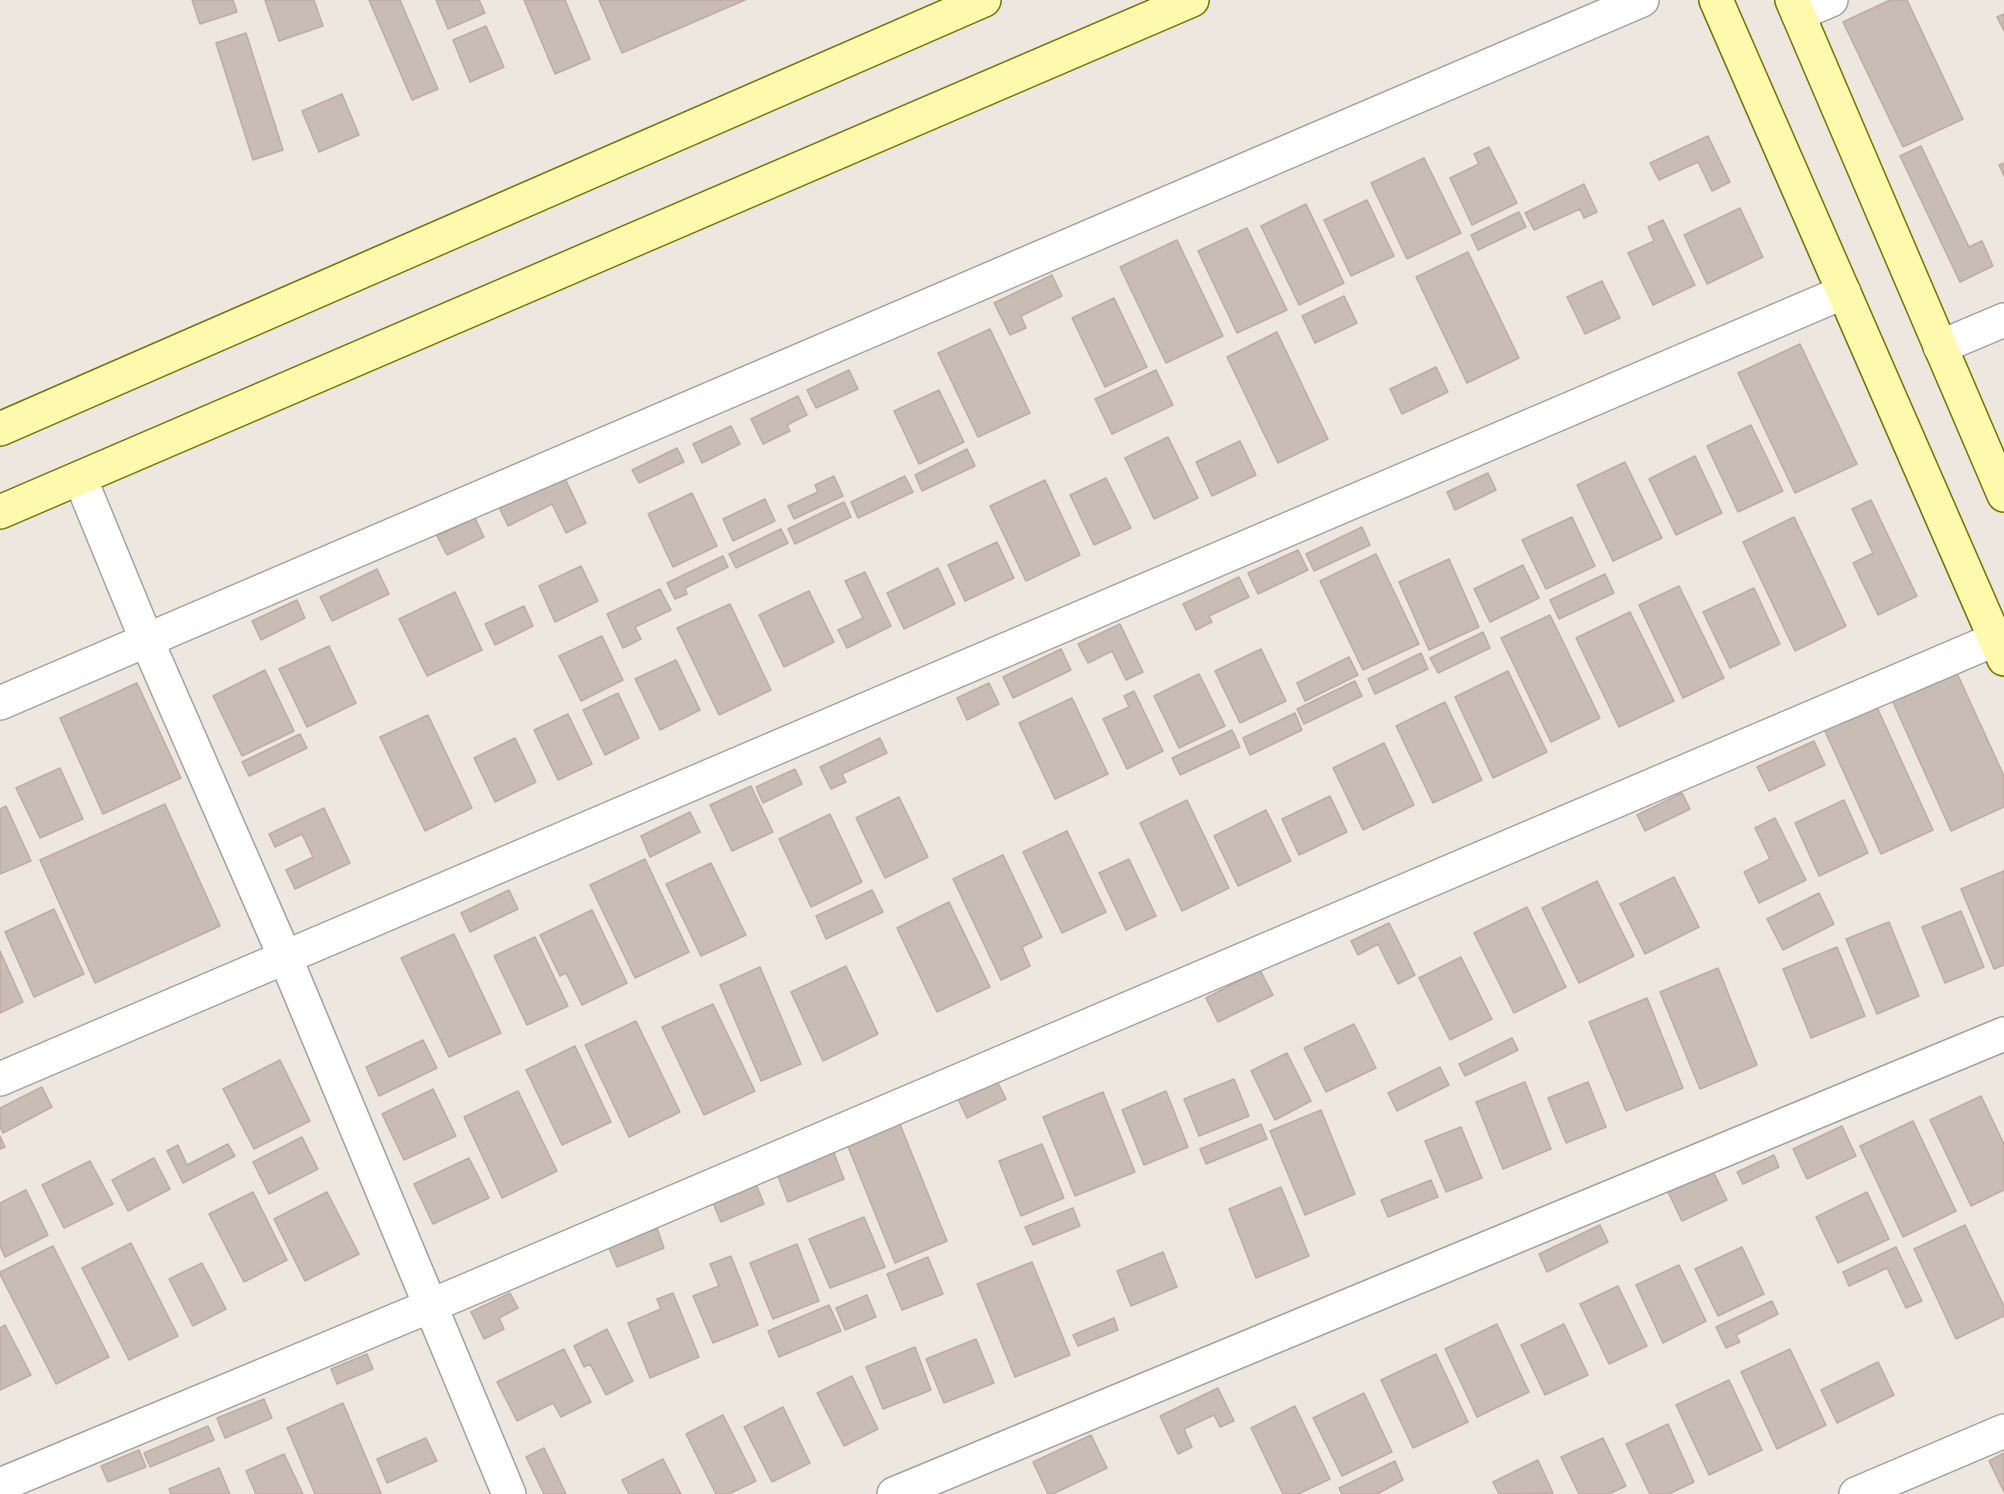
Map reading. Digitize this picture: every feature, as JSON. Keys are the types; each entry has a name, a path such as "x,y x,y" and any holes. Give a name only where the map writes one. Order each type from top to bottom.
{"street":[{"path":"0,429 984,0"},
{"path":"0,512 1192,0"},
{"path":"0,703 1642,0"},
{"path":"0,1485 2000,649 1716,0"},
{"path":"1831,0 1795,7 2004,495"},
{"path":"0,1080 1844,292"},
{"path":"1940,347 2004,320"},
{"path":"80,478 147,641 285,957 509,1494"},
{"path":"894,1494 2004,1034"},
{"path":"1856,1494 2004,1431"}],"building":[{"path":"192,0 233,0 237,12 200,24"},
{"path":"265,0 314,0 323,26 279,41"},
{"path":"369,0 400,0 438,89 412,100"},
{"path":"436,0 479,0 485,13 448,29"},
{"path":"524,0 565,0 590,59 555,74"},
{"path":"599,0 745,0 622,53"},
{"path":"1890,0 1907,0 1963,119 1903,147 1843,22"},
{"path":"2004,14 2004,31 1997,17"},
{"path":"486,26 504,67 470,82 453,40"},
{"path":"246,33 283,150 253,160 216,43"},
{"path":"342,94 359,135 319,152 302,111"},
{"path":"1708,136 1730,182 1712,191 1698,162 1659,180 1650,163"},
{"path":"1921,146 1969,247 1982,241 1993,266 1960,282 1900,156"},
{"path":"1489,147 1517,203 1472,225 1450,178 1479,164 1474,154"},
{"path":"1424,158 1461,233 1407,259 1371,183"},
{"path":"2004,163 2004,176 1999,165"},
{"path":"1584,184 1597,212 1584,218 1580,209 1534,230 1525,213"},
{"path":"1367,200 1394,256 1351,276 1324,220"},
{"path":"1306,204 1344,283 1299,305 1261,226"},
{"path":"1740,208 1763,257 1707,284 1684,235"},
{"path":"1519,212 1526,227 1478,250 1471,235"},
{"path":"1663,220 1695,285 1653,305 1628,253 1654,241 1648,227"},
{"path":"1247,228 1287,310 1237,333 1198,251"},
{"path":"1177,240 1223,336 1166,363 1120,267"},
{"path":"1468,252 1519,358 1467,383 1416,277"},
{"path":"1052,275 1062,296 1021,316 1026,328 1010,335 994,303"},
{"path":"1602,281 1620,318 1585,334 1567,297"},
{"path":"1344,296 1357,323 1315,343 1302,316"},
{"path":"1114,298 1147,367 1105,387 1072,318"},
{"path":"990,329 1030,413 978,437 938,353"},
{"path":"1277,332 1328,439 1278,463 1227,357"},
{"path":"1800,344 1857,464 1795,493 1738,373"},
{"path":"1436,367 1448,392 1402,414 1390,389"},
{"path":"849,370 858,389 816,408 807,390"},
{"path":"1156,370 1173,405 1112,434 1095,399"},
{"path":"939,390 964,442 919,464 894,411"},
{"path":"798,396 807,415 787,425 790,431 763,444 751,419"},
{"path":"1751,425 1783,491 1738,512 1707,446"},
{"path":"731,426 740,444 702,463 693,444"},
{"path":"1168,437 1198,498 1154,519 1125,458"},
{"path":"1240,441 1256,475 1212,496 1196,462"},
{"path":"677,448 684,462 639,483 632,470"},
{"path":"967,449 975,466 922,491 915,475"},
{"path":"1695,456 1722,513 1676,535 1649,479"},
{"path":"1625,462 1662,538 1613,561 1577,485"},
{"path":"1488,473 1496,490 1455,510 1447,492"},
{"path":"563,474 586,523 566,533 552,504 508,526 498,505"},
{"path":"834,476 843,496 794,519 788,506 818,492 815,485"},
{"path":"905,476 913,492 858,518 851,502"},
{"path":"1106,478 1131,528 1094,545 1070,495"},
{"path":"1045,480 1080,555 1026,581 990,506"},
{"path":"692,493 717,546 673,567 648,514"},
{"path":"765,499 775,521 733,541 723,519"},
{"path":"1871,500 1917,596 1878,615 1853,563 1873,553 1852,509"},
{"path":"844,502 851,517 795,544 788,529"},
{"path":"1572,517 1595,566 1546,589 1522,540"},
{"path":"1794,517 1846,626 1795,651 1743,542"},
{"path":"475,518 484,537 447,555 437,536"},
{"path":"1362,527 1370,545 1314,571 1306,554"},
{"path":"781,529 788,543 736,568 729,554"},
{"path":"997,542 1014,578 965,601 948,565"},
{"path":"1298,550 1308,570 1258,594 1248,573"},
{"path":"1376,554 1419,644 1363,670 1320,581"},
{"path":"723,556 728,567 685,588 687,594 675,599 667,583"},
{"path":"1449,559 1479,627 1429,650 1399,582"},
{"path":"1523,565 1539,598 1490,622 1474,589"},
{"path":"581,566 598,601 555,622 539,586"},
{"path":"938,568 955,604 904,629 887,593"},
{"path":"377,569 389,594 332,621 320,597"},
{"path":"865,572 891,626 847,648 838,630 863,618 845,581"},
{"path":"1605,574 1614,593 1559,619 1550,600"},
{"path":"1239,577 1249,597 1209,616 1212,622 1196,630 1183,604"},
{"path":"1679,586 1724,678 1683,698 1639,605"},
{"path":"1754,588 1780,644 1730,668 1703,612"},
{"path":"660,589 671,610 635,627 641,639 623,648 607,614"},
{"path":"809,591 834,642 784,667 759,615"},
{"path":"455,592 482,650 427,676 399,619"},
{"path":"297,600 305,618 261,640 252,621"},
{"path":"730,604 771,690 719,715 677,628"},
{"path":"524,606 533,626 495,645 485,624"},
{"path":"1630,612 1674,701 1619,727 1576,638"},
{"path":"1550,615 1600,718 1551,742 1501,638"},
{"path":"1120,624 1143,672 1126,680 1112,651 1088,663 1078,644"},
{"path":"1483,632 1490,648 1438,673 1430,658"},
{"path":"602,636 623,680 581,701 559,656"},
{"path":"329,646 356,703 307,727 279,669"},
{"path":"1061,649 1071,670 1013,698 1003,677"},
{"path":"1261,649 1286,701 1240,723 1215,671"},
{"path":"1421,653 1428,669 1375,694 1368,679"},
{"path":"1349,657 1358,675 1305,701 1297,683"},
{"path":"676,660 700,710 660,730 635,679"},
{"path":"265,670 294,731 242,756 213,696"},
{"path":"1508,671 1547,752 1493,778 1455,697"},
{"path":"1956,671 2004,776 2004,807 1951,831 1892,700"},
{"path":"1199,674 1225,726 1179,748 1154,696"},
{"path":"1355,681 1362,696 1304,724 1297,709"},
{"path":"137,683 181,778 103,814 60,718"},
{"path":"989,683 999,704 967,720 957,698"},
{"path":"1134,691 1163,751 1127,769 1103,719 1129,707 1124,696"},
{"path":"618,693 639,738 605,755 583,710"},
{"path":"1072,698 1108,774 1055,799 1019,723"},
{"path":"1445,702 1482,780 1433,803 1396,726"},
{"path":"1876,705 1933,830 1881,854 1824,729"},
{"path":"1295,713 1302,730 1250,755 1243,738"},
{"path":"568,714 592,764 558,780 534,730"},
{"path":"428,715 472,808 425,831 380,737"},
{"path":"1232,730 1240,747 1180,775 1172,758"},
{"path":"300,734 307,748 249,776 242,762"},
{"path":"515,738 536,782 495,802 474,758"},
{"path":"880,738 887,753 842,774 846,782 831,789 820,767"},
{"path":"1814,741 1825,765 1769,791 1757,767"},
{"path":"1384,743 1414,805 1363,830 1333,768"},
{"path":"60,768 83,819 40,838 16,788"},
{"path":"795,769 802,784 763,803 756,787"},
{"path":"751,786 773,832 732,851 710,805"},
{"path":"1682,793 1690,809 1645,831 1637,815"},
{"path":"1330,796 1347,832 1299,855 1282,819"},
{"path":"899,797 928,857 885,878 856,818"},
{"path":"1187,800 1229,888 1182,911 1140,823"},
{"path":"1844,800 1868,853 1819,876 1795,823"},
{"path":"165,804 220,926 95,983 40,860"},
{"path":"6,806 31,861 0,874 0,809"},
{"path":"324,808 350,863 295,889 286,870 313,857 302,834 275,847 269,834"},
{"path":"1266,810 1291,861 1238,886 1214,836"},
{"path":"690,812 700,832 650,857 641,836"},
{"path":"830,814 862,882 811,907 779,839"},
{"path":"1775,818 1806,880 1759,903 1744,872 1770,859 1755,828"},
{"path":"1067,831 1106,912 1062,933 1023,852"},
{"path":"1003,855 1042,937 1022,947 1030,966 1001,980 953,879"},
{"path":"645,859 689,952 635,978 590,885"},
{"path":"1129,859 1156,916 1126,930 1099,873"},
{"path":"711,863 746,935 701,956 666,884"},
{"path":"2004,871 2004,965 1994,969 1961,889"},
{"path":"1674,877 1699,927 1645,954 1620,904"},
{"path":"1597,881 1634,956 1579,983 1542,908"},
{"path":"509,890 518,909 470,932 461,913"},
{"path":"872,890 883,912 826,939 816,916"},
{"path":"1819,893 1834,924 1783,950 1767,919"},
{"path":"949,902 990,987 937,1012 897,928"},
{"path":"1527,907 1566,987 1514,1013 1474,933"},
{"path":"54,909 84,974 34,997 5,932"},
{"path":"592,910 627,983 582,1005 566,973 560,976 540,935"},
{"path":"1961,911 1984,967 1945,983 1922,927"},
{"path":"1889,922 1919,996 1877,1014 1846,939"},
{"path":"1389,923 1415,975 1398,984 1378,944 1358,955 1351,941"},
{"path":"454,934 501,1033 449,1057 401,958"},
{"path":"535,937 568,1006 527,1025 494,956"},
{"path":"1837,947 1865,1016 1811,1038 1783,969"},
{"path":"0,951 23,1002 0,1013"},
{"path":"1461,957 1492,1019 1450,1040 1419,978"},
{"path":"846,966 878,1034 823,1061 791,992"},
{"path":"760,967 801,1064 761,1081 720,985"},
{"path":"1718,968 1757,1065 1700,1089 1660,992"},
{"path":"1260,970 1273,995 1218,1022 1206,998"},
{"path":"1647,998 1683,1088 1626,1111 1589,1022"},
{"path":"713,1004 755,1091 704,1115 662,1027"},
{"path":"636,1021 680,1112 629,1137 585,1045"},
{"path":"1354,1024 1376,1068 1326,1092 1304,1048"},
{"path":"1512,1038 1518,1050 1465,1076 1459,1064"},
{"path":"423,1040 437,1068 379,1096 366,1067"},
{"path":"575,1046 611,1122 562,1145 526,1070"},
{"path":"1287,1053 1311,1101 1275,1120 1251,1071"},
{"path":"280,1060 310,1121 254,1149 223,1089"},
{"path":"1440,1067 1449,1085 1397,1111 1388,1093"},
{"path":"1234,1079 1249,1116 1199,1136 1184,1099"},
{"path":"997,1081 1006,1099 967,1118 958,1099"},
{"path":"1525,1082 1551,1149 1503,1169 1476,1102"},
{"path":"1588,1082 1606,1127 1566,1143 1548,1098"},
{"path":"42,1087 52,1107 3,1133 0,1127 0,1108"},
{"path":"433,1089 456,1136 404,1160 382,1114"},
{"path":"518,1091 557,1171 502,1198 464,1117"},
{"path":"1166,1091 1188,1147 1144,1165 1122,1110"},
{"path":"1103,1092 1135,1172 1075,1196 1043,1117"},
{"path":"1981,1096 2004,1144 2004,1190 1971,1206 1930,1120"},
{"path":"1321,1110 1355,1194 1305,1215 1270,1131"},
{"path":"897,1117 947,1241 895,1263 845,1139"},
{"path":"1913,1121 1956,1211 1903,1237 1860,1146"},
{"path":"1261,1124 1267,1139 1206,1164 1200,1149"},
{"path":"1842,1126 1856,1156 1807,1179 1793,1149"},
{"path":"1461,1127 1482,1178 1446,1192 1425,1141"},
{"path":"0,1136 5,1147 0,1149"},
{"path":"302,1137 318,1169 269,1194 253,1162"},
{"path":"228,1144 235,1156 183,1183 167,1151 178,1145 187,1165"},
{"path":"1042,1144 1064,1198 1021,1216 999,1161"},
{"path":"832,1148 844,1179 788,1202 776,1171"},
{"path":"1774,1155 1779,1167 1743,1184 1737,1172"},
{"path":"154,1158 170,1189 128,1211 112,1180"},
{"path":"469,1158 489,1198 433,1224 414,1184"},
{"path":"90,1161 113,1204 64,1228 42,1185"},
{"path":"1713,1171 1727,1200 1682,1221 1668,1192"},
{"path":"1431,1180 1438,1197 1388,1217 1381,1200"},
{"path":"756,1184 764,1204 721,1222 712,1201"},
{"path":"1281,1187 1309,1256 1256,1278 1229,1209"},
{"path":"26,1190 48,1235 5,1257 0,1246 0,1203"},
{"path":"253,1192 287,1260 244,1282 209,1214"},
{"path":"327,1192 359,1254 305,1281 274,1219"},
{"path":"1867,1192 1889,1239 1838,1263 1816,1217"},
{"path":"1073,1208 1080,1226 1033,1245 1025,1227"},
{"path":"864,1217 885,1267 830,1288 809,1239"},
{"path":"1600,1225 1608,1242 1547,1272 1539,1254"},
{"path":"1965,1225 2004,1306 2004,1316 1956,1339 1914,1249"},
{"path":"657,1228 664,1248 617,1267 609,1248"},
{"path":"131,1243 178,1336 129,1360 82,1268"},
{"path":"797,1244 819,1301 773,1319 750,1263"},
{"path":"53,1246 109,1357 56,1384 0,1274"},
{"path":"1742,1247 1764,1294 1718,1316 1695,1269"},
{"path":"1896,1247 1922,1301 1906,1308 1887,1268 1849,1286 1843,1272"},
{"path":"1163,1252 1177,1287 1131,1306 1117,1271"},
{"path":"731,1256 758,1325 713,1343 693,1296 719,1286 710,1264"},
{"path":"928,1257 943,1294 902,1310 887,1274"},
{"path":"1032,1262 1070,1355 1015,1377 977,1284"},
{"path":"202,1263 226,1309 193,1326 169,1279"},
{"path":"1679,1265 1706,1321 1663,1343 1636,1285"},
{"path":"1618,1286 1647,1346 1609,1364 1580,1304"},
{"path":"510,1293 518,1308 499,1318 504,1329 484,1339 471,1312"},
{"path":"673,1293 699,1357 650,1378 628,1323 661,1309 657,1299"},
{"path":"867,1295 876,1317 845,1330 836,1308"},
{"path":"1772,1301 1778,1314 1736,1335 1740,1342 1726,1348 1716,1327"},
{"path":"829,1305 841,1331 779,1357 768,1331"},
{"path":"1114,1318 1118,1330 1078,1346 1073,1335"},
{"path":"1497,1324 1529,1392 1477,1417 1445,1349"},
{"path":"1564,1324 1588,1375 1545,1395 1521,1345"},
{"path":"5,1325 31,1375 0,1390 0,1328"},
{"path":"607,1329 633,1381 606,1395 590,1364 584,1367 574,1346"},
{"path":"976,1339 994,1383 944,1403 926,1359"},
{"path":"915,1347 931,1390 883,1409 866,1367"},
{"path":"564,1349 591,1402 561,1417 553,1403 517,1421 497,1382"},
{"path":"1790,1349 1826,1425 1777,1449 1741,1372"},
{"path":"367,1354 373,1369 337,1384 331,1369"},
{"path":"1436,1354 1468,1422 1413,1448 1381,1380"},
{"path":"1878,1362 1894,1395 1837,1423 1821,1390"},
{"path":"852,1376 878,1429 844,1446 817,1393"},
{"path":"1729,1380 1762,1450 1709,1475 1676,1405"},
{"path":"1218,1388 1234,1421 1220,1427 1214,1415 1184,1429 1192,1447 1178,1454 1160,1416"},
{"path":"1364,1393 1392,1452 1342,1476 1313,1418"},
{"path":"264,1399 272,1418 225,1438 217,1418"},
{"path":"343,1403 381,1493 379,1494 315,1494 287,1428"},
{"path":"1295,1406 1330,1479 1298,1494 1283,1494 1251,1428"},
{"path":"783,1407 810,1463 772,1482 744,1427"},
{"path":"723,1415 756,1481 729,1494 716,1494 686,1434"},
{"path":"1668,1424 1694,1482 1669,1494 1650,1494 1626,1444"},
{"path":"208,1426 214,1440 150,1467 144,1453"},
{"path":"1091,1435 1107,1468 1053,1494 1048,1494 1033,1462"},
{"path":"426,1438 437,1461 387,1483 377,1459"},
{"path":"1603,1438 1626,1486 1609,1494 1579,1494 1561,1457"},
{"path":"544,1448 566,1494 544,1494 526,1457"},
{"path":"139,1450 146,1467 108,1482 101,1466"},
{"path":"2004,1453 2004,1492 1989,1461"},
{"path":"284,1454 303,1494 256,1494 246,1471"},
{"path":"663,1459 681,1494 629,1494 622,1480"},
{"path":"1538,1460 1553,1493 1499,1494 1493,1482"},
{"path":"1395,1461 1403,1480 1377,1494 1342,1494 1339,1488"},
{"path":"219,1468 230,1494 171,1494 169,1489"}]}
